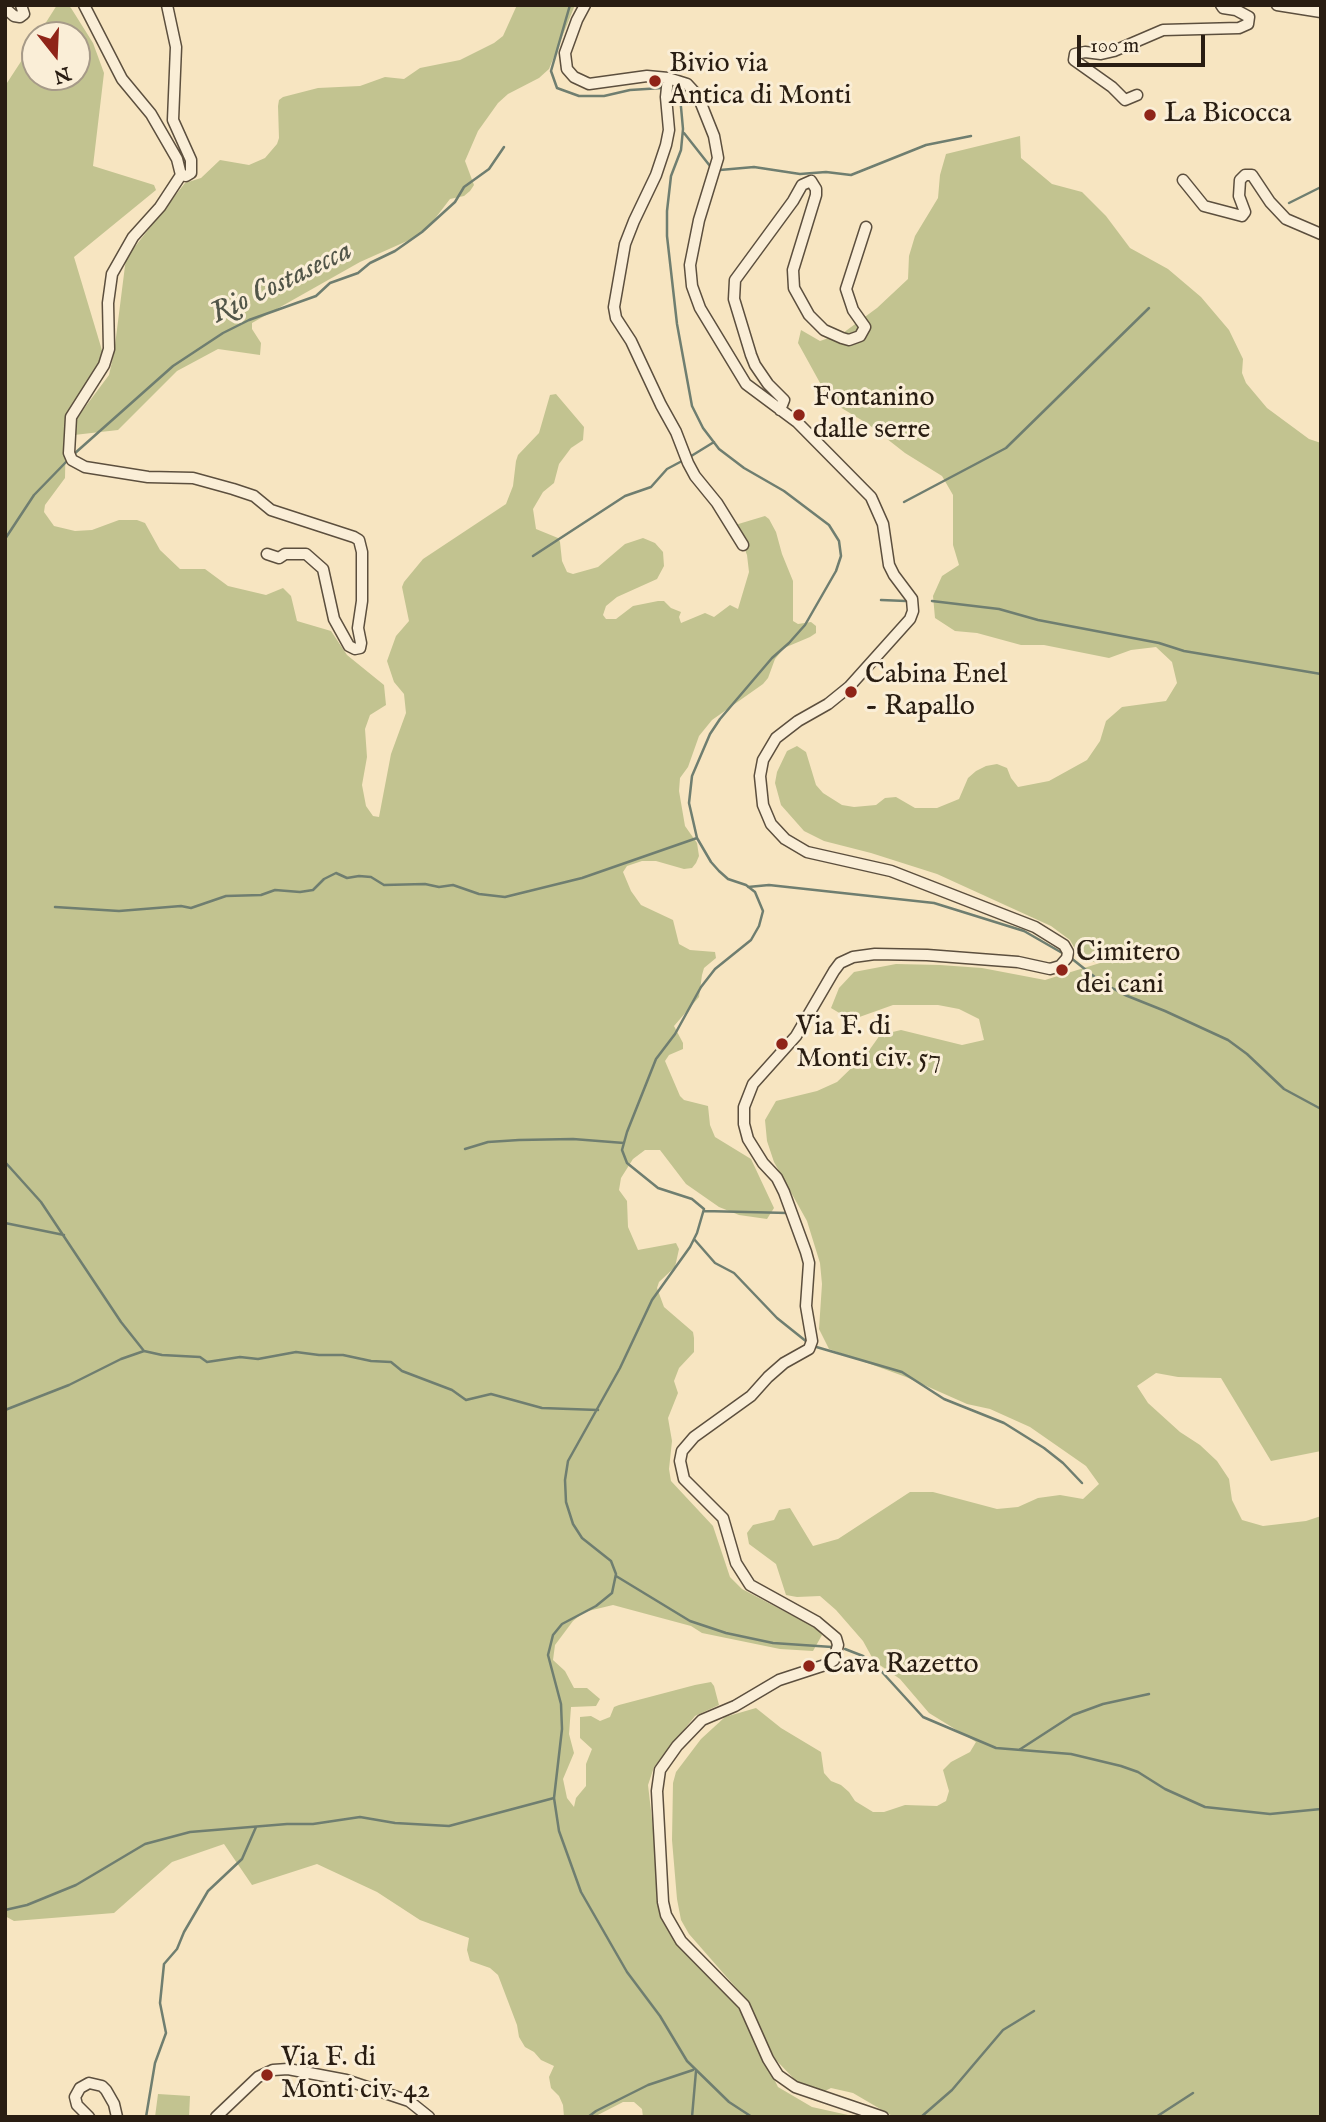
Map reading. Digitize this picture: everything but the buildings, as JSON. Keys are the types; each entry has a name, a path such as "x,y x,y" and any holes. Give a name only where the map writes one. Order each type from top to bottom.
{"street":[{"path":"5,8 14,16 20,17 24,14 21,5"},
{"path":"84,5 122,79 151,114 177,159 181,175 160,206 133,237 112,274 108,303 109,349 104,365 71,417 69,453 72,460 85,467 148,477 192,478 233,489 254,496 271,510 359,540 362,552 362,601 358,628 360,648 349,646 334,619 323,569 306,554 285,554 279,558 267,554"},
{"path":"167,5 176,47 173,120 191,160 191,173 181,175"},
{"path":"585,5 565,53 567,69 574,78 589,84 646,76 687,85 698,96 714,135 718,158 696,232 690,265 692,285 699,308 746,384 797,422 871,497 883,524 889,565 912,599 909,619 849,687 828,704 798,720 776,738 763,760 760,776 763,805 771,824 785,839 807,852 891,871 1035,927 1064,945 1068,952 1067,958 1060,966 1050,970 1018,962 875,954 853,957 841,963 834,971 796,1037 753,1084 744,1107 744,1124 748,1139 780,1185 806,1252 809,1263 806,1306 812,1340 809,1349 784,1363 751,1396 694,1437 682,1451 680,1461 684,1479 723,1518 736,1563 750,1585 817,1622 836,1638 838,1644 834,1660 828,1664 779,1679 735,1706 702,1720 677,1746 660,1770 657,1791 666,1915 681,1941 744,2005 778,2075 805,2091 883,2117"},
{"path":"1137,94 1125,100 1112,87 1074,60 1075,54 1114,51 1163,30 1239,28 1248,24 1248,16 1221,5"},
{"path":"1277,5 1321,12"},
{"path":"668,81 666,97 669,130 666,145 656,175 625,244 614,307 616,318 632,341 695,476 717,503 744,545"},
{"path":"1183,180 1204,206 1242,216 1245,212 1238,196 1240,180 1245,175 1252,175 1270,202 1286,219 1321,234"},
{"path":"779,410 784,400 768,384 755,365 734,299 735,280 802,185 811,181 816,189 793,270 794,288 809,315 824,330 849,340 860,336 865,327 853,310 846,289 866,227"},
{"path":"216,2117 258,2077 273,2070 288,2069 346,2080 409,2101 429,2117"},
{"path":"89,2117 77,2105 75,2097 80,2088 89,2083 102,2086 106,2090 114,2104 117,2117"}],"green space":[{"path":"57,5 68,5 79,21 47,21"},
{"path":"517,5 575,5 549,69 539,78 508,94 478,131 465,161 474,185 470,191 464,196 450,199 427,229 416,237 360,262 252,323 252,329 261,343 260,355 218,349 177,371 118,430 74,435 77,418 109,375 126,258 185,183 201,178 220,160 249,165 265,158 279,138 278,106 283,97 318,88 360,86 385,77 404,79 420,68 460,60 503,36"},
{"path":"91,40 104,73 93,166 154,185 156,190 74,257 104,357 66,426 65,478 45,505 44,512 54,526 75,531 92,530 119,520 145,523 160,550 180,569 205,569 228,586 266,595 283,588 291,596 297,621 331,631 347,655 384,685 386,705 370,715 365,729 367,757 362,785 366,806 373,816 379,817 391,754 406,713 404,694 394,682 387,661 396,636 409,621 402,587 404,582 423,559 506,504 513,486 518,455 539,433 550,395 556,394 584,427 583,440 571,448 559,464 554,483 543,492 533,509 536,529 558,538 562,561 567,572 573,574 598,567 625,544 643,538 655,543 663,552 664,566 657,579 617,597 606,606 603,615 606,619 616,619 633,606 658,601 664,601 681,612 681,623 705,613 714,617 730,605 738,609 749,572 747,555 735,525 765,516 776,532 793,581 793,621 798,624 811,622 816,626 816,633 784,648 775,659 763,684 712,720 699,736 688,767 680,778 679,791 685,826 697,843 699,856 696,863 692,868 684,869 656,861 642,861 627,866 623,872 641,905 673,920 679,944 690,950 715,952 716,958 704,968 699,997 674,1026 683,1043 683,1049 669,1055 665,1061 680,1096 684,1100 708,1106 710,1125 715,1137 751,1159 774,1208 767,1219 739,1215 719,1207 686,1184 660,1150 645,1150 633,1159 621,1178 619,1190 627,1201 628,1227 638,1250 676,1243 679,1249 675,1267 659,1282 657,1288 664,1307 693,1332 694,1338 694,1352 679,1368 674,1381 678,1393 668,1418 672,1441 669,1469 671,1481 713,1526 730,1577 742,1589 816,1628 822,1635 813,1651 780,1649 702,1633 691,1626 613,1605 584,1612 573,1621 555,1645 553,1660 565,1671 574,1688 587,1688 600,1699 596,1706 571,1707 569,1734 574,1753 563,1779 567,1798 574,1807 576,1798 586,1786 586,1764 592,1749 580,1738 580,1717 591,1716 600,1721 610,1717 614,1707 619,1705 695,1685 711,1682 714,1686 719,1705 695,1716 654,1767 648,1785 663,1914 668,1929 685,1951 737,2004 778,2087 812,2107 857,2117 643,2117 642,2109 634,2102 623,2102 594,2117 564,2117 559,2096 551,2088 549,2077 554,2066 541,2060 525,2047 519,2037 498,1975 490,1968 470,1961 467,1950 469,1938 420,1920 377,1892 317,1864 252,1885 224,1844 172,1862 114,1913 14,1921 5,1916 5,86 21,61 21,91 91,91"},
{"path":"1020,136 1021,158 1052,184 1082,192 1106,216 1130,248 1168,269 1201,297 1229,330 1243,359 1242,373 1246,383 1267,408 1309,439 1321,443 1321,1451 1271,1461 1221,1378 1178,1377 1156,1373 1137,1386 1148,1403 1217,1461 1229,1479 1232,1500 1242,1520 1263,1526 1306,1521 1321,1516 1321,2117 894,2117 853,2093 831,2088 821,2093 800,2085 775,2059 745,1998 689,1934 681,1920 677,1899 672,1840 673,1783 676,1772 701,1739 725,1717 756,1708 781,1728 821,1752 824,1773 831,1781 849,1792 855,1801 873,1812 884,1812 905,1805 937,1806 946,1801 949,1791 943,1770 951,1762 970,1752 976,1742 929,1713 900,1679 874,1661 863,1641 820,1596 786,1595 776,1564 749,1544 747,1533 753,1525 774,1520 779,1510 790,1508 813,1546 838,1539 910,1492 933,1492 997,1509 1018,1507 1038,1498 1060,1495 1083,1499 1099,1484 1086,1466 1030,1427 990,1409 967,1404 906,1377 829,1349 819,1329 822,1284 820,1263 807,1221 774,1162 767,1141 765,1120 776,1101 817,1091 837,1082 868,1052 880,1035 901,1030 962,1045 984,1040 979,1019 959,1009 938,1005 893,1005 851,1020 831,1008 839,988 854,972 896,964 940,965 982,968 1045,980 1100,963 1081,960 1070,940 1051,926 937,874 824,841 804,831 781,805 775,783 787,751 797,746 806,752 816,785 842,805 876,805 885,798 896,797 915,808 937,808 959,799 968,778 986,766 997,764 1007,768 1018,787 1049,781 1087,760 1100,741 1106,721 1122,707 1166,701 1177,683 1172,662 1156,647 1131,650 1109,658 1044,645 1021,645 977,633 955,631 935,618 933,596 942,576 959,565 953,545 953,495 942,476 830,401 798,343 801,330 820,341 843,333 877,308 908,279 909,256 915,236 938,198 940,175 946,154"},
{"path":"158,2094 190,2096 189,2117 155,2117"}],"waterway":[{"path":"570,5 551,71 557,88 579,96 604,96 630,90 662,88"},
{"path":"671,90 680,96 683,129 681,150 671,176 667,236 677,324 692,406 703,428 719,449 744,468 784,491 829,525 839,541 841,556 836,571 805,625 772,658 720,719 710,734 692,776 689,803 697,838 719,871 728,879 746,885 755,892 763,911 751,940 715,969 701,987 675,1034 656,1059 627,1132 622,1150 627,1163 658,1188 692,1199 704,1209 690,1247 652,1300 620,1368 568,1461 566,1502 573,1524 582,1538 611,1561 616,1574 612,1593 596,1606 562,1624 553,1635 548,1655 561,1704 562,1729 554,1798 559,1831 581,1892 627,1972 660,2016 687,2061 729,2102 752,2117"},
{"path":"684,133 710,166"},
{"path":"720,170 754,167 800,174 826,172 851,175 926,145 971,136"},
{"name":"Rio Costasecca","path":"74,454 173,366 223,333 249,320 316,296 330,283 358,273 422,232 455,202 464,187 489,169 504,147"},
{"path":"1289,203 1321,187"},
{"path":"904,502 1006,448 1149,308"},
{"path":"688,458 714,442"},
{"name":"Rio Costasecca","path":"5,539 34,495 68,460"},
{"path":"533,556 625,496 651,487 667,469 682,461"},
{"path":"881,600 906,601"},
{"path":"932,601 999,609 1038,620 1159,643 1184,651 1321,674"},
{"path":"55,907 119,911 181,906 191,908 226,896 261,895 275,890 313,890 324,879 336,873 347,878 371,877 384,885 453,885 479,894 505,897 582,878 697,838"},
{"path":"748,887 769,885 934,903 1024,931 1064,954"},
{"path":"1071,958 1101,982 1125,995 1228,1040 1284,1089 1321,1109"},
{"path":"465,1149 488,1142 519,1140 573,1139 624,1143"},
{"path":"5,1162 41,1202 121,1322 144,1351"},
{"path":"704,1211 788,1213"},
{"path":"5,1223 64,1235"},
{"path":"694,1239 715,1263 734,1273 777,1318 807,1342"},
{"path":"813,1346 902,1372 944,1399 1004,1423 1044,1448 1082,1483"},
{"path":"5,1410 144,1351 200,1357 207,1362 240,1357 258,1359 296,1352 343,1355 391,1362 402,1371 452,1390 466,1400 491,1394 542,1408 598,1410"},
{"path":"616,1576 690,1621 726,1633 773,1643 832,1647"},
{"path":"845,1649 863,1656 882,1672 923,1717 996,1748 1071,1754 1121,1766 1205,1807 1270,1814 1321,1809"},
{"path":"1019,1750 1073,1715 1103,1704 1149,1694"},
{"path":"5,1910 27,1905 76,1885 145,1844 190,1832 313,1824 360,1817 395,1823 449,1826 554,1798"},
{"path":"146,2117 155,2063 166,2033 160,2003 164,1964 177,1949 208,1891 242,1859 256,1827"},
{"path":"921,2117 952,2090 1003,2030 1034,2011"},
{"path":"588,2117 648,2085 693,2070"},
{"path":"692,2117 696,2071"},
{"path":"1156,2117 1193,2093"}],"place":[{"name":"Bivio via Antica di Monti","path":"655,81"},
{"name":"La Bicocca","path":"1150,115"},
{"name":"Fontanino dalle serre","path":"799,415"},
{"name":"Cabina Enel - Rapallo","path":"851,692"},
{"name":"Cimitero dei cani","path":"1062,970"},
{"name":"Via F. di Monti civ. 57","path":"782,1044"},
{"name":"Cava Razetto","path":"809,1666"},
{"name":"Via F. di Monti civ. 42","path":"267,2075"}]}
